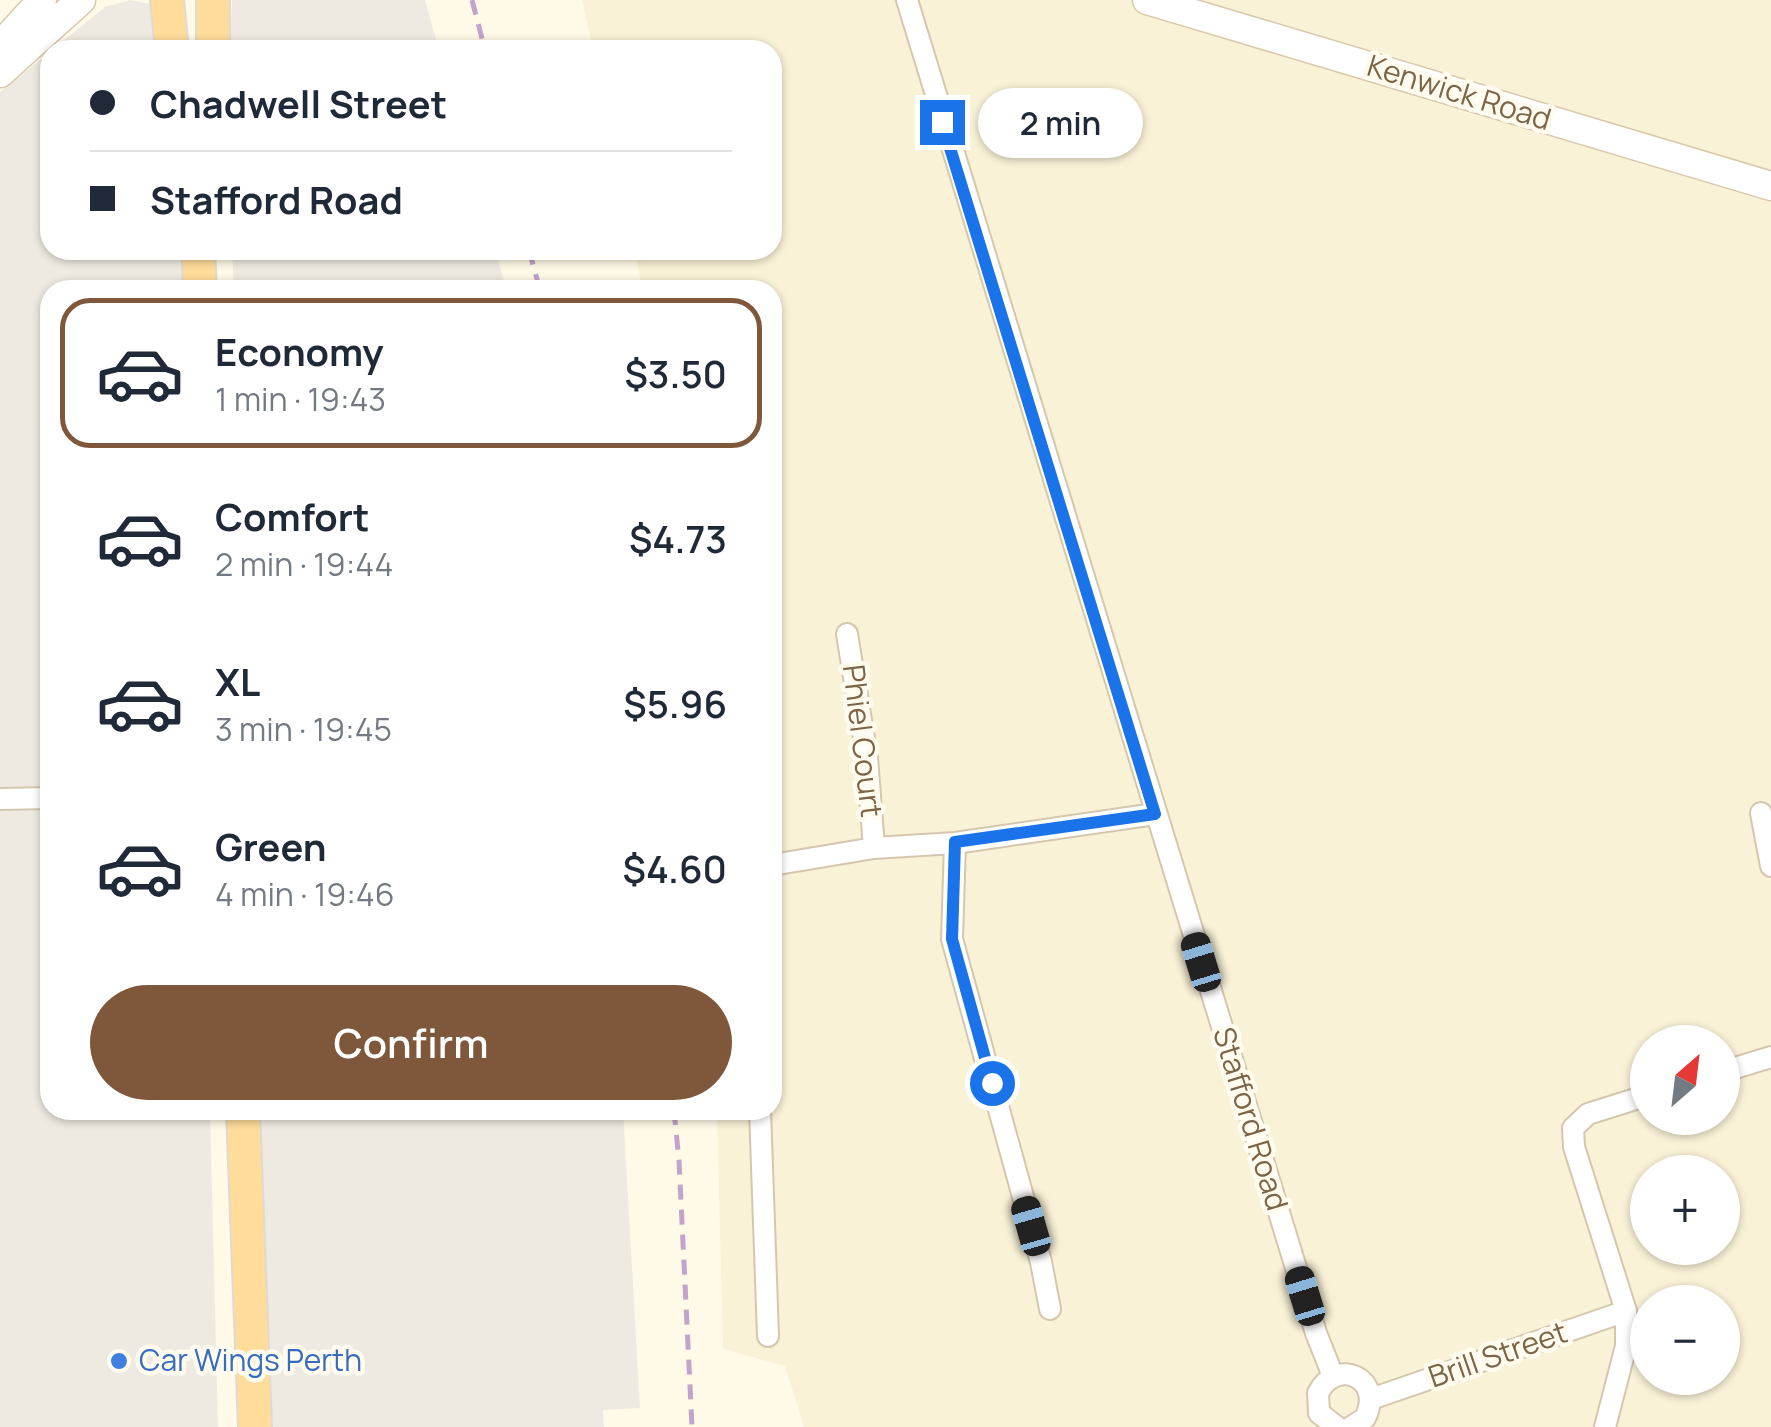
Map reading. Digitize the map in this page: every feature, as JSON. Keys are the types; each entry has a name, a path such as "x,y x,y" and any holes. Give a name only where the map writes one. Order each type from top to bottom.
{"highway":[{"path":"168,0 171,40"},
{"path":"185,0 187,40"},
{"path":"213,0 213,40"},
{"path":"227,1120 238,1427"},
{"path":"242,1120 254,1427"}],"main road":[{"path":"0,46 42,0"},
{"path":"0,73 81,0"},
{"name":"Kenwick Road","path":"1147,0 1771,186"},
{"name":"Kenwick Road","path":"1200,0 1771,171"}],"street":[{"name":"Stafford Road","path":"907,0 1155,814 1316,1333 1333,1376"},
{"name":"Phiel Court","path":"848,634 868,757 874,848"},
{"path":"0,800 40,798"},
{"path":"1761,813 1771,866"},
{"path":"782,863 874,848 955,842 1155,814"},
{"path":"955,842 952,939 1041,1262 1050,1309"},
{"path":"1740,1066 1771,1057"},
{"path":"1605,1427 1626,1346 1626,1311 1574,1147 1573,1128 1588,1114 1630,1101"},
{"path":"760,1120 768,1336"},
{"name":"Brill Street","path":"1371,1398 1626,1311"},
{"path":"1336,1427 1325,1420 1317,1404 1322,1384 1333,1376 1347,1374 1359,1378 1371,1398 1365,1418 1351,1427"}],"shaded area":[{"path":"130,0 151,4 161,40 64,40 105,7"},
{"path":"232,0 425,0 436,40 230,40"},
{"path":"582,0 1771,0 1771,1427 804,1427 785,1366 723,1349 717,1120 782,1120 782,280 641,280 636,260 782,260 782,40 591,40"},
{"path":"40,60 40,260 180,260 182,280 40,280 40,1120 210,1120 218,1427 0,1427 0,92"},
{"path":"232,260 498,260 504,280 234,280"},
{"path":"257,1120 624,1120 640,1408 603,1410 604,1427 268,1427"}],"railway":[{"path":"472,0 482,40"},
{"path":"532,260 537,280"},
{"path":"675,1120 692,1427"}],"place":[{"name":"Car Wings Perth","path":"119,1361"}],"route":[{"path":"942,122 1155,814 955,842 952,939 992,1083"}]}
